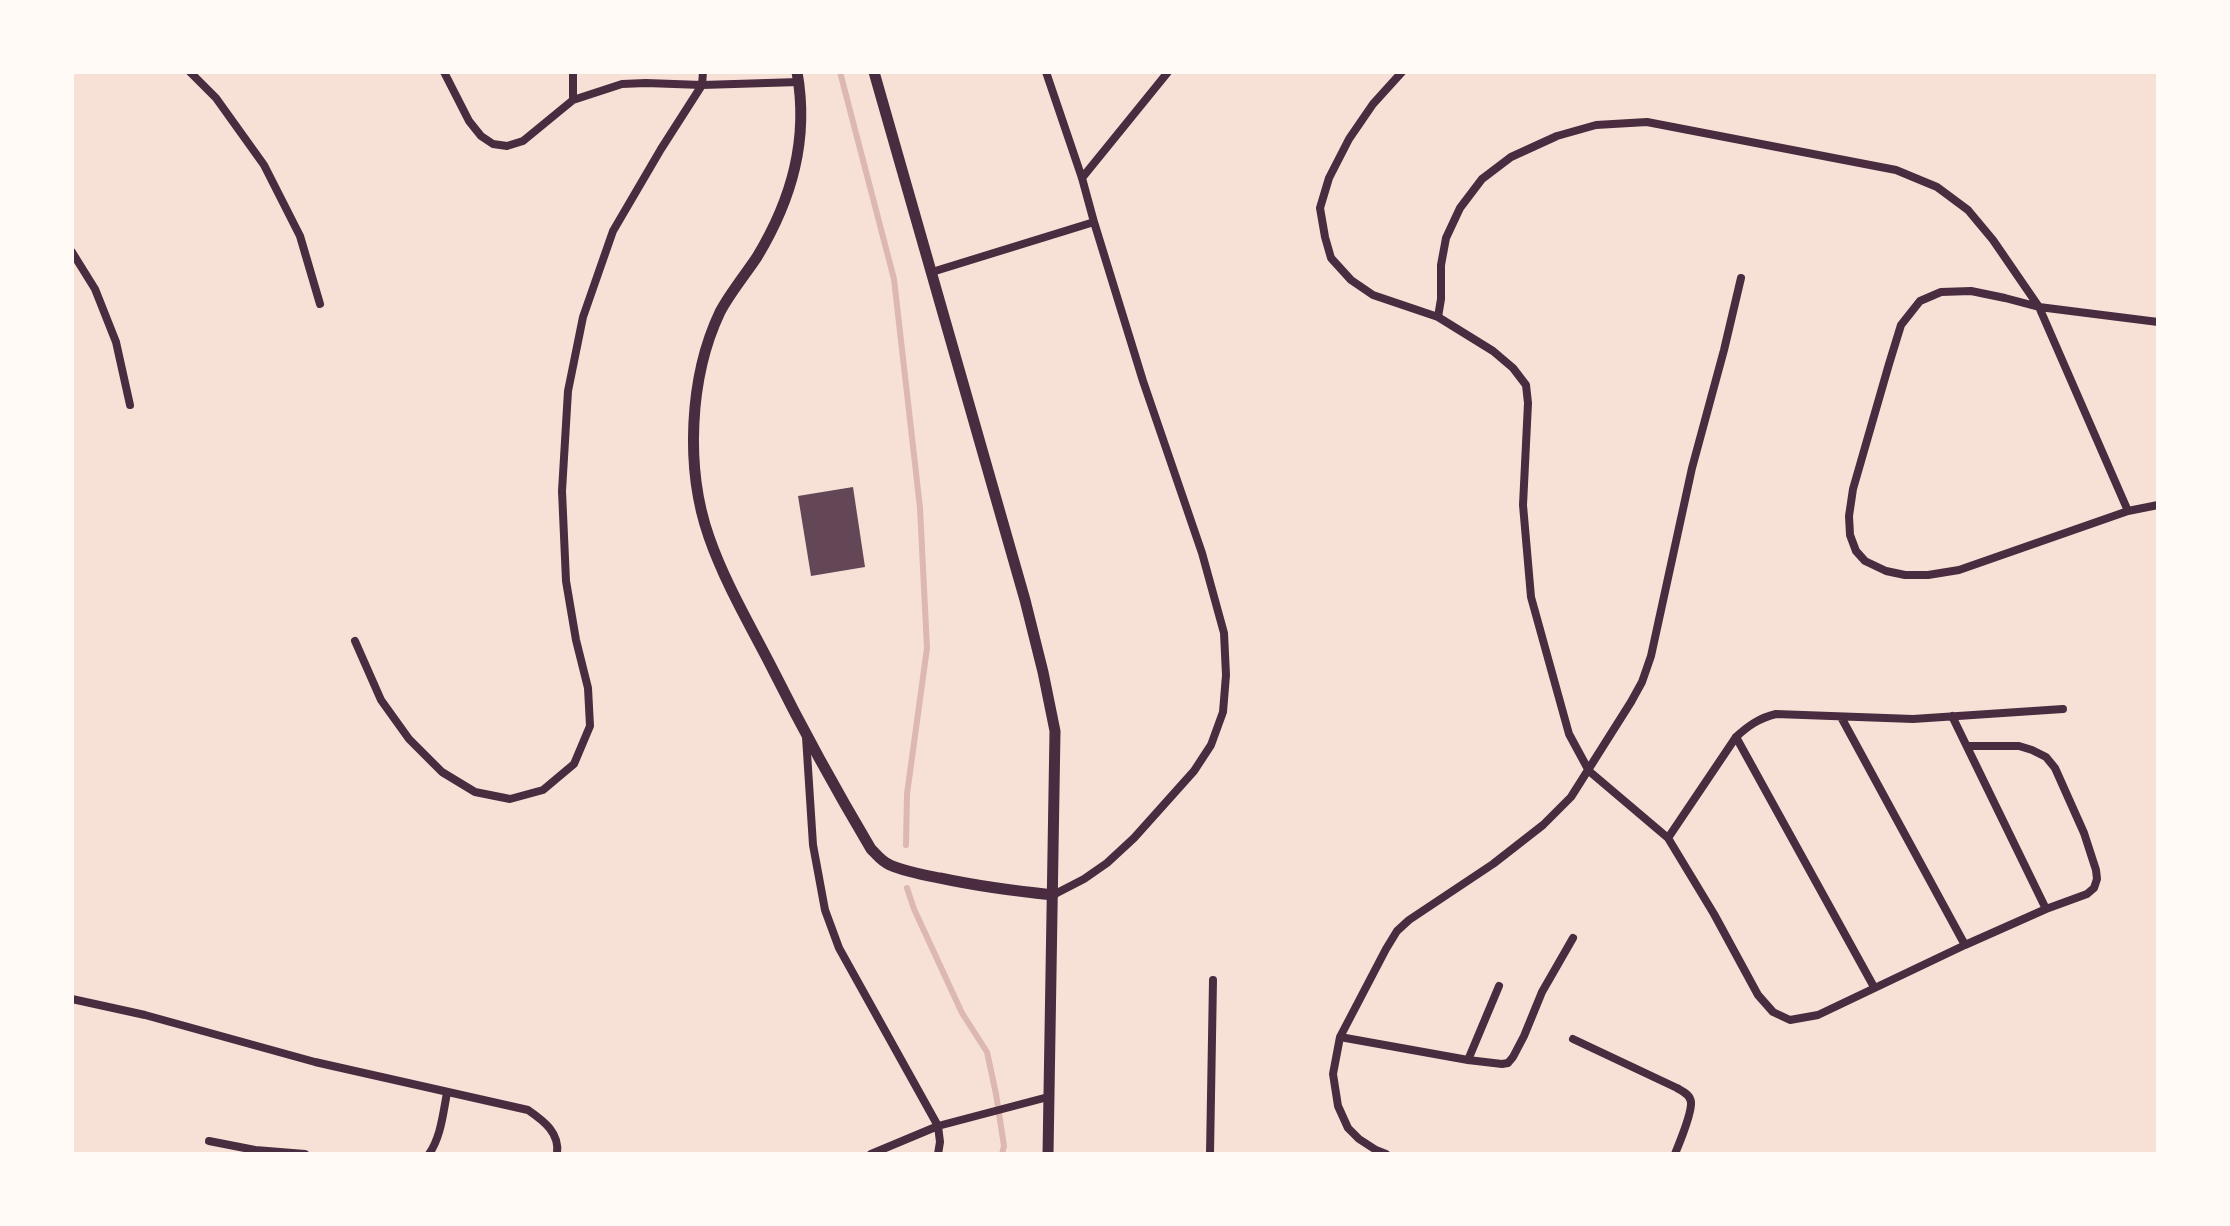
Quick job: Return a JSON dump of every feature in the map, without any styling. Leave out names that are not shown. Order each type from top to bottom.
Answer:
[{"type":"street","points":[[190,72],[216,98],[264,165],[300,236],[320,304]]},
{"type":"street","points":[[573,72],[573,100]]},
{"type":"street","points":[[355,641],[381,700],[409,739],[442,772],[475,792],[510,799],[543,790],[574,764],[590,726],[588,688],[566,581],[562,491],[568,391],[583,317],[613,231],[702,85],[703,72]]},
{"type":"street","points":[[874,72],[1025,600],[1055,731],[1048,1154]]},
{"type":"street","points":[[446,73],[469,121],[481,136],[493,144],[507,146],[523,141],[573,100],[622,84],[702,85],[798,77],[802,133],[793,181],[758,255],[722,309],[711,333],[697,389],[694,444],[697,484],[708,534],[723,572],[806,736],[871,849],[880,859],[915,873],[952,881],[1053,895],[1107,863],[1134,838],[1194,771],[1211,745],[1223,712],[1226,675],[1224,633],[1202,553],[1143,381],[1082,178],[1046,72]]},
{"type":"street","points":[[1082,178],[1168,72]]},
{"type":"street","points":[[1402,72],[1373,104],[1349,139],[1329,178],[1320,208],[1331,258],[1351,280],[1373,295],[1438,317],[1493,351],[1513,368],[1526,385],[1528,403],[1523,505],[1531,597],[1569,734],[1589,771],[1668,838],[1758,995],[1773,1012],[1790,1020],[1818,1015],[1965,945],[2087,894],[2094,888],[2097,879],[2084,833],[2055,768],[2046,757],[2019,746],[1967,746]]},
{"type":"street","points":[[1438,317],[1446,238],[1460,208],[1482,179],[1511,157],[1557,136],[1596,125],[1647,122],[1896,170],[1937,187],[1968,210],[1993,240],[2039,307],[2128,511]]},
{"type":"street","points":[[932,272],[1094,222]]},
{"type":"street","points":[[72,252],[95,289],[116,342],[130,405]]},
{"type":"street","points":[[1386,1154],[1359,1139],[1348,1128],[1338,1106],[1333,1074],[1340,1037],[1397,931],[1543,825],[1571,797],[1637,692],[1651,656],[1692,468],[1741,278]]},
{"type":"street","points":[[2158,322],[2039,307],[1971,291],[1941,292],[1920,301],[1901,325],[1853,489],[1850,535],[1856,551],[1865,561],[1886,571],[1928,575],[1959,570],[2128,511],[2158,505]]},
{"type":"street","points":[[1668,838],[1736,737],[1757,721],[1776,714],[1913,719],[2063,709]]},
{"type":"street","points":[[1952,716],[2046,909]]},
{"type":"street","points":[[1841,717],[1965,945]]},
{"type":"street","points":[[806,736],[813,845],[825,910],[839,948],[938,1126],[938,1154]]},
{"type":"street","points":[[1736,737],[1874,987]]},
{"type":"street","points":[[1340,1037],[1468,1060],[1508,1063],[1542,992],[1573,938]]},
{"type":"street","points":[[1210,1154],[1213,980]]},
{"type":"street","points":[[1468,1060],[1499,986]]},
{"type":"street","points":[[72,999],[145,1015],[315,1062],[528,1110],[543,1120],[553,1132],[557,1154]]},
{"type":"street","points":[[1573,1039],[1689,1096],[1688,1115],[1675,1154]]},
{"type":"street","points":[[429,1154],[440,1128],[447,1093]]},
{"type":"street","points":[[871,1154],[938,1126],[1048,1097]]},
{"type":"street","points":[[209,1141],[255,1150],[305,1154]]},
{"type":"building","points":[[853,487],[865,567],[811,576],[798,496]]},
{"type":"waterway","points":[[840,72],[894,279],[920,508],[927,648],[907,794],[906,845]]},
{"type":"waterway","points":[[907,888],[962,1013],[987,1052],[1004,1146],[1002,1154]]}]
